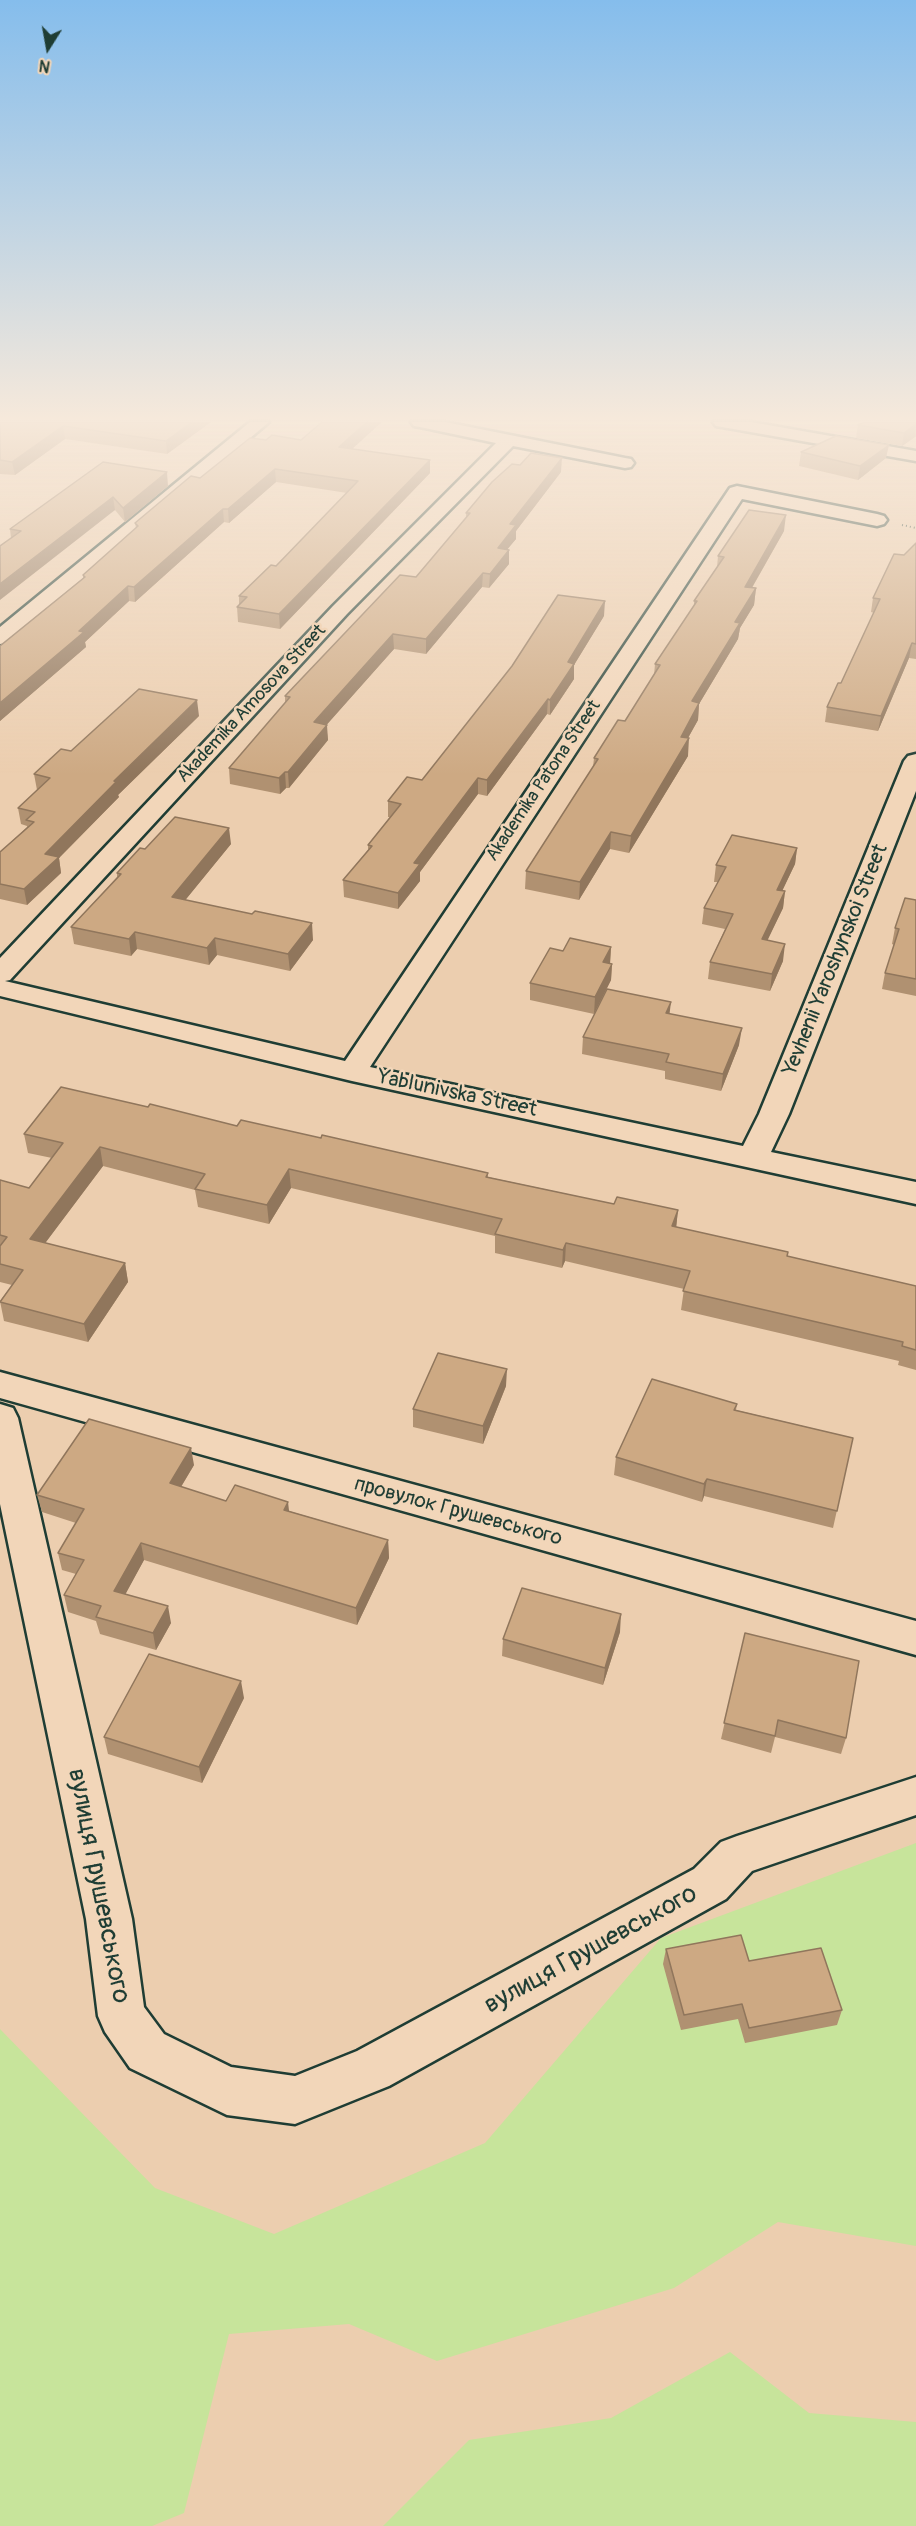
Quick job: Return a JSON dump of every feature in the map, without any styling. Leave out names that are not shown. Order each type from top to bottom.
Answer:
[{"type":"street","points":[[0,638],[118,540]]},
{"type":"street","name":"Akademika Amosova Street","points":[[0,974],[340,610],[410,540]]},
{"type":"street","name":"Akademika Patona Street","points":[[352,1072],[705,540]]},
{"type":"street","name":"Yevhenii Yaroshynskoi Street","points":[[753,1157],[774,1114],[916,761]]},
{"type":"street","name":"Yablunivska Street","points":[[0,988],[352,1072],[916,1193]]},
{"type":"street","name":"провулок Грушевського","points":[[0,1385],[916,1638]]},
{"type":"street","name":"вулиця Грушевського","points":[[0,1418],[109,1919],[122,2016],[147,2051],[227,2091],[295,2100],[372,2069],[710,1884],[737,1856],[916,1796]]},
{"type":"green space","points":[[916,1843],[916,2246],[778,2222],[674,2288],[437,2361],[349,2324],[229,2334],[184,2513],[152,2526],[0,2526],[0,2029],[155,2188],[274,2234],[485,2143],[661,1938]]},
{"type":"green space","points":[[730,2352],[809,2413],[916,2422],[916,2526],[383,2526],[469,2440],[611,2418]]},
{"type":"building","points":[[9,540],[57,540],[0,584],[0,546]]},
{"type":"building","points":[[122,540],[188,540],[134,587],[128,586],[79,631],[84,632],[0,703],[0,646],[85,577],[83,575]]},
{"type":"building","points":[[301,540],[352,540],[279,614],[237,607],[247,597],[239,596],[271,565],[276,566]]},
{"type":"building","points":[[447,540],[504,540],[498,548],[509,550],[490,574],[483,573],[426,639],[393,634],[314,722],[327,725],[288,772],[279,778],[229,768],[290,697],[285,696],[400,575],[416,577]]},
{"type":"building","points":[[729,540],[772,540],[745,587],[756,588],[735,622],[740,623],[692,701],[699,703],[681,737],[689,738],[631,836],[611,832],[580,882],[526,871],[598,759],[594,758],[618,720],[625,721],[660,665],[655,664],[724,557],[718,556]]},
{"type":"building","points":[[916,543],[916,644],[912,643],[881,716],[827,707],[838,683],[841,683],[880,599],[873,598],[894,554],[904,555]]},
{"type":"building","points":[[558,595],[605,601],[568,662],[574,664],[550,700],[548,699],[487,780],[478,778],[414,863],[420,864],[398,893],[343,880],[372,846],[368,845],[401,804],[388,801],[407,777],[422,780],[512,666]]},
{"type":"building","points":[[139,689],[197,700],[114,781],[116,782],[45,854],[59,857],[24,889],[0,884],[0,852],[34,822],[26,820],[35,812],[18,808],[50,778],[34,774],[61,749],[71,751]]},
{"type":"building","points":[[175,817],[229,828],[172,897],[252,914],[255,911],[312,923],[288,954],[215,938],[207,948],[135,932],[129,939],[71,927],[121,874],[117,873],[140,848],[145,849]]},
{"type":"building","points":[[732,835],[797,848],[777,890],[785,891],[762,939],[785,944],[772,974],[710,962],[733,914],[704,908],[726,867],[716,865]]},
{"type":"building","points":[[905,898],[916,900],[916,979],[885,973],[899,929],[895,928]]},
{"type":"building","points":[[570,938],[611,947],[603,962],[612,964],[595,997],[530,983],[550,948],[563,951]]},
{"type":"building","points":[[607,989],[671,1002],[666,1013],[742,1028],[723,1074],[666,1062],[669,1054],[583,1037]]},
{"type":"building","points":[[61,1087],[148,1107],[150,1104],[237,1126],[241,1120],[321,1138],[322,1135],[488,1173],[486,1177],[614,1204],[617,1197],[678,1210],[672,1226],[788,1252],[787,1256],[916,1286],[916,1350],[902,1346],[903,1342],[683,1291],[690,1271],[566,1243],[563,1250],[495,1234],[502,1219],[289,1169],[267,1205],[195,1189],[205,1174],[100,1147],[30,1239],[125,1263],[84,1324],[0,1302],[23,1270],[0,1264],[0,1246],[7,1237],[0,1235],[0,1180],[29,1188],[63,1143],[24,1134]]},
{"type":"building","points":[[438,1353],[507,1369],[483,1426],[413,1409]]},
{"type":"building","points":[[652,1379],[737,1404],[734,1410],[853,1438],[837,1511],[707,1479],[704,1484],[616,1457]]},
{"type":"building","points":[[89,1419],[191,1448],[170,1483],[226,1501],[235,1485],[288,1502],[284,1510],[388,1540],[356,1608],[141,1543],[114,1591],[168,1606],[153,1633],[96,1617],[101,1606],[64,1595],[84,1560],[58,1553],[84,1509],[37,1495]]},
{"type":"building","points":[[522,1588],[621,1614],[605,1668],[503,1639]]},
{"type":"building","points":[[745,1633],[859,1661],[846,1738],[778,1720],[775,1736],[724,1723]]},
{"type":"building","points":[[149,1654],[241,1681],[199,1767],[104,1737]]},
{"type":"building","points":[[741,1935],[749,1961],[821,1948],[842,2010],[749,2028],[742,2004],[684,2015],[666,1949]]}]
